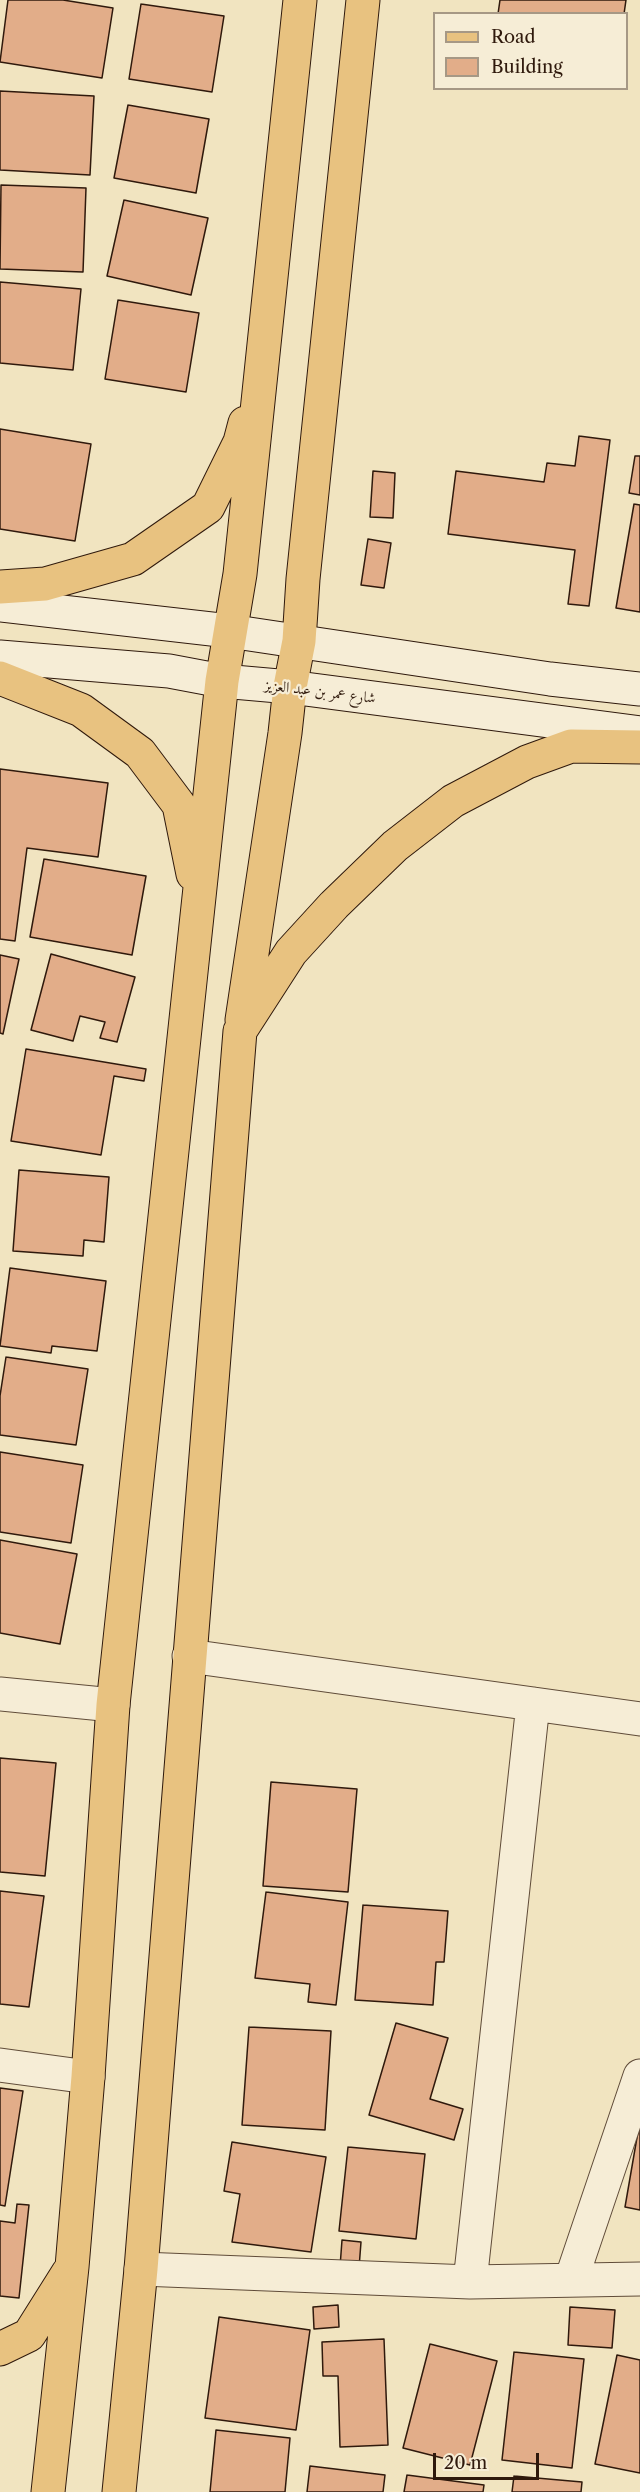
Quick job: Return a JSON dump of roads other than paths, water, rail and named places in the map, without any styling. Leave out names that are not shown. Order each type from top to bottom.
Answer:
[{"type":"main road","points":[[48,2492],[72,2267],[88,2077],[113,1705],[222,681],[240,574],[300,0]]},
{"type":"main road","points":[[118,2492],[141,2269],[240,1031],[290,687],[299,641],[303,579],[363,0]]},
{"type":"main road","points":[[0,587],[45,584],[133,559],[208,507],[240,441],[263,352]]},
{"type":"main road","points":[[0,678],[81,710],[140,753],[178,805],[199,906]]},
{"type":"main road","points":[[240,1031],[291,952],[334,904],[395,846],[453,801],[527,762],[572,746],[640,747]]},
{"type":"main road","points":[[0,2349],[29,2335],[72,2267]]},
{"type":"street","points":[[0,605],[229,631],[425,661],[640,689]]},
{"type":"street","name":"شارع عمر بن عبد العزيز","points":[[0,657],[169,671],[222,681],[290,687],[640,733]]},
{"type":"street","points":[[189,1656],[640,1719]]},
{"type":"street","points":[[0,1694],[113,1705]]},
{"type":"street","points":[[470,2282],[533,1704]]},
{"type":"street","points":[[0,2065],[88,2077]]},
{"type":"street","points":[[571,2280],[640,2076]]},
{"type":"street","points":[[141,2269],[470,2282],[640,2279]]}]
